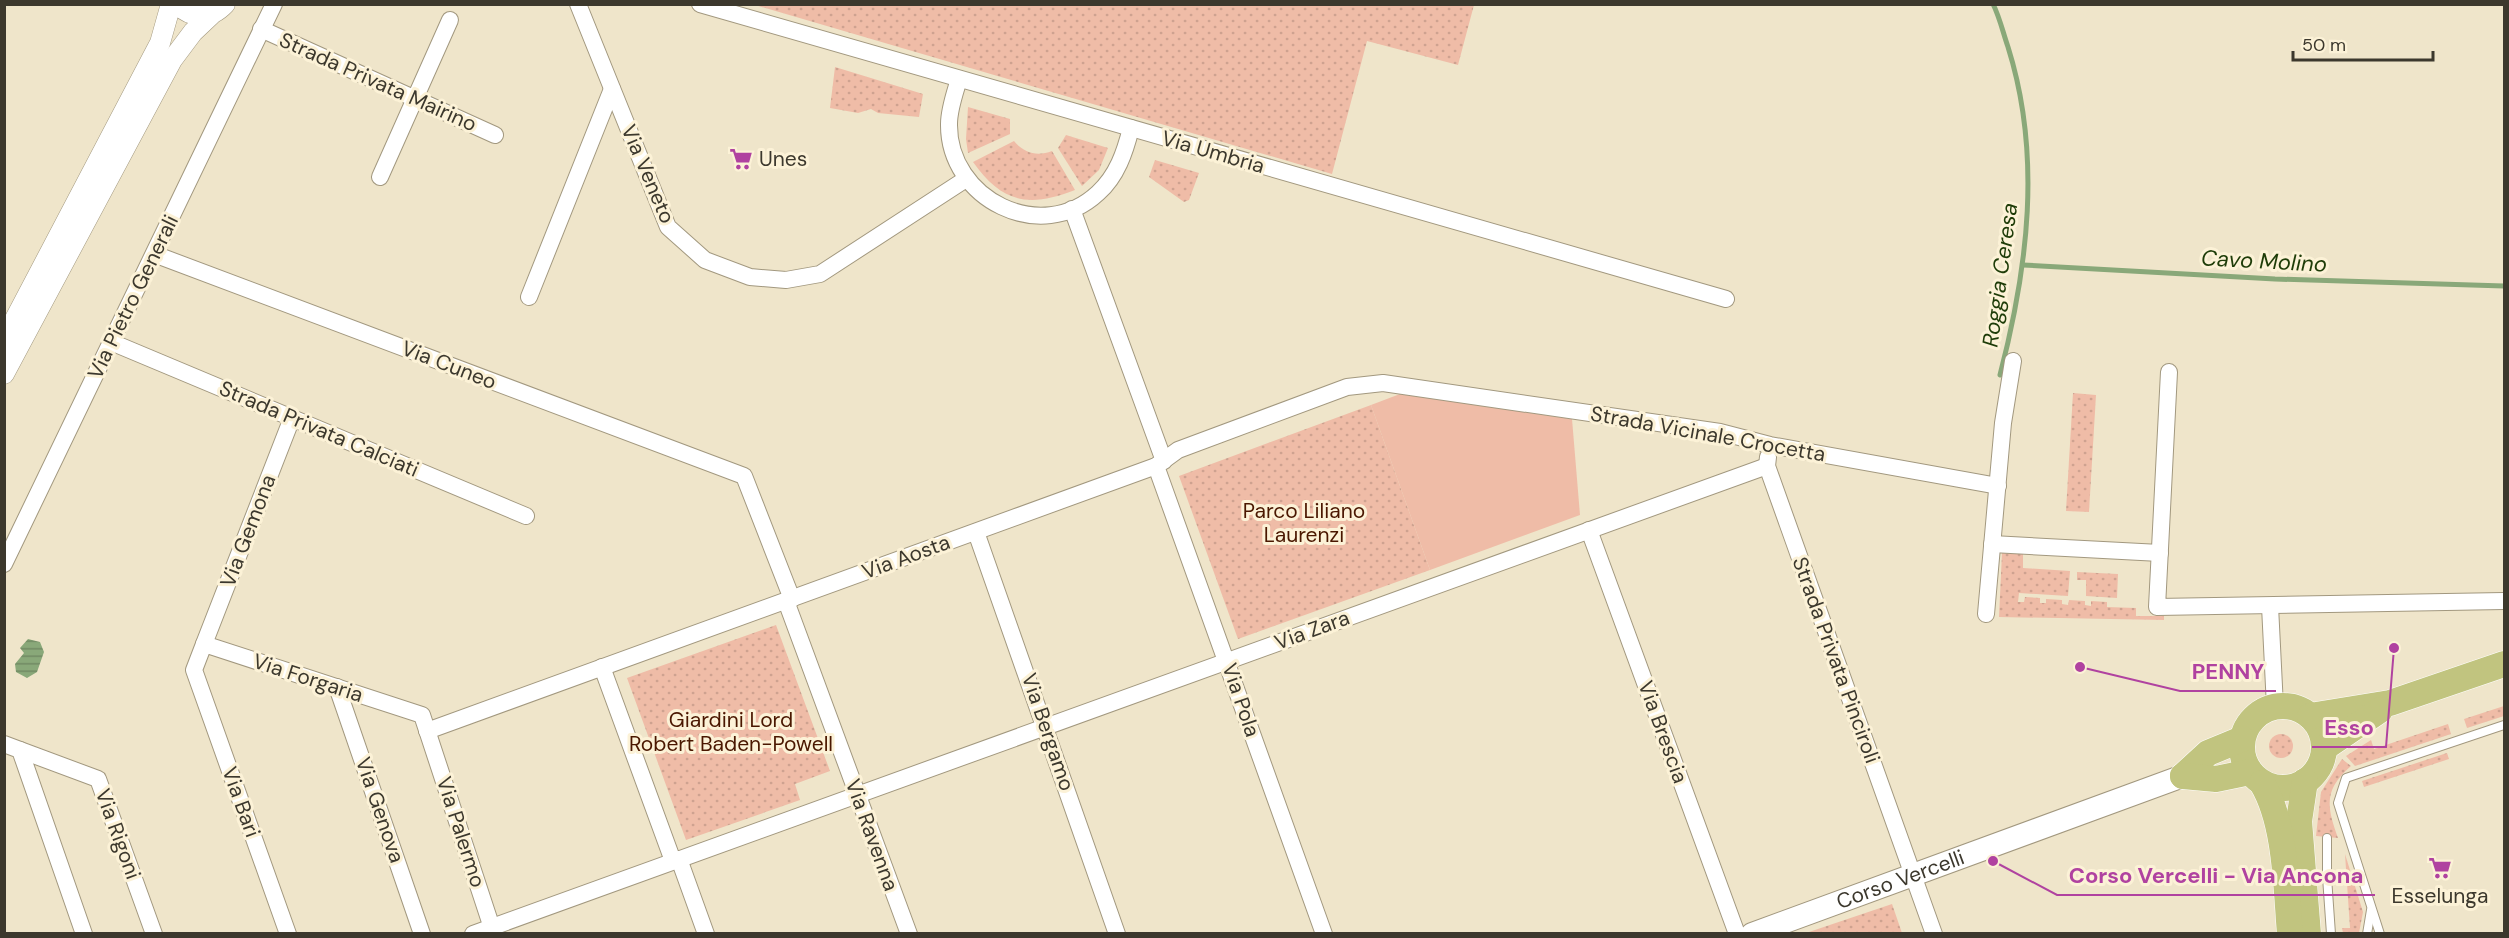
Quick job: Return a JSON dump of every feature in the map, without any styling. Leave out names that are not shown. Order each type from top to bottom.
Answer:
[{"type":"main road","points":[[2290,933],[2278,823],[2270,795],[2256,777],[2242,751],[2242,739],[2254,718],[2275,707],[2288,706],[2310,716],[2390,703],[2505,664]]},
{"type":"main road","points":[[2324,748],[2390,703]]},
{"type":"main road","points":[[2183,776],[2216,779],[2256,777],[2281,788],[2305,782],[2319,767],[2324,748],[2322,736],[2310,716]]},
{"type":"main road","points":[[2183,776],[2208,753],[2242,739]]},
{"type":"main road","name":"Corso Vercelli","points":[[1752,933],[2183,776]]},
{"type":"main road","points":[[2305,782],[2299,821],[2326,932]]},
{"type":"street","points":[[4,340],[160,43],[171,4]]},
{"type":"street","points":[[176,4],[184,12],[198,17],[218,10]]},
{"type":"street","name":"Via Pietro Generali","points":[[4,564],[274,4]]},
{"type":"street","name":"Via Veneto","points":[[578,4],[668,227],[705,260],[750,277],[786,280],[820,274],[966,179]]},
{"type":"street","name":"Via Umbria","points":[[700,4],[1726,299]]},
{"type":"street","points":[[5,370],[172,60],[193,32],[218,10]]},
{"type":"street","points":[[380,177],[450,20]]},
{"type":"street","name":"Strada Privata Mairino","points":[[261,29],[495,135]]},
{"type":"street","points":[[958,79],[949,123],[953,153],[966,179],[987,200],[1014,212],[1044,215],[1072,209],[1098,194],[1116,171],[1131,128]]},
{"type":"street","points":[[529,297],[612,89]]},
{"type":"street","name":"Via Pola","points":[[1072,209],[1324,933]]},
{"type":"street","name":"Via Cuneo","points":[[154,254],[744,476]]},
{"type":"street","name":"Strada Privata Calciati","points":[[111,342],[526,516]]},
{"type":"street","points":[[1986,614],[2003,423],[2013,362]]},
{"type":"street","points":[[2169,372],[2157,607],[2505,601]]},
{"type":"street","name":"Via Aosta","points":[[427,731],[1160,464],[1178,450],[1347,387],[1383,383]]},
{"type":"street","name":"Strada Vicinale Crocetta","points":[[1383,383],[1720,432],[1770,445],[1998,486]]},
{"type":"street","name":"Via Gemona","points":[[204,644],[292,418]]},
{"type":"street","name":"Strada Privata Pinciroli","points":[[1770,445],[1767,466],[1934,933]]},
{"type":"street","name":"Via Zara","points":[[473,933],[493,930],[676,860],[1767,466]]},
{"type":"street","name":"Via Ravenna","points":[[744,476],[909,933]]},
{"type":"street","name":"Via Brescia","points":[[1588,530],[1737,933]]},
{"type":"street","name":"Via Bergamo","points":[[976,532],[1118,933]]},
{"type":"street","points":[[1992,544],[2160,553]]},
{"type":"street","points":[[2270,606],[2275,707]]},
{"type":"street","name":"Via Bari","points":[[204,644],[194,669],[288,933]]},
{"type":"street","name":"Via Forgaria","points":[[204,644],[422,715],[427,731]]},
{"type":"street","points":[[602,667],[706,933]]},
{"type":"street","name":"Via Genova","points":[[337,687],[422,933]]},
{"type":"street","name":"Via Palermo","points":[[427,731],[493,930]]},
{"type":"street","points":[[12,747],[84,933]]},
{"type":"street","name":"Via Rigoni","points":[[12,747],[98,779],[154,933]]},
{"type":"lane","points":[[2380,933],[2338,802],[2346,778],[2505,725]]},
{"type":"lane","points":[[2326,932],[2327,838]]},
{"type":"lane","points":[[2367,932],[2371,910]]},
{"type":"green space","points":[[755,5],[1474,5],[1458,65],[1367,41],[1332,174]]},
{"type":"green space","points":[[835,67],[923,94],[919,117],[878,113],[871,109],[858,113],[830,108]]},
{"type":"green space","points":[[968,107],[1010,119],[1010,134],[968,153],[966,139]]},
{"type":"green space","points":[[1066,135],[1108,148],[1099,170],[1082,186],[1058,148]]},
{"type":"green space","points":[[1014,141],[1031,153],[1041,154],[1052,151],[1075,190],[1059,196],[1030,200],[1006,194],[995,186],[973,162]]},
{"type":"green space","points":[[1155,160],[1199,173],[1189,200],[1184,202],[1149,177]]},
{"type":"green space","points":[[2073,393],[2096,395],[2089,512],[2066,511]]},
{"type":"green space","points":[[1400,394],[1572,419],[1580,515],[1430,570],[1371,405]]},
{"type":"green space","name":"Parco Liliano Laurenzi","points":[[1371,405],[1430,570],[1238,639],[1179,476]]},
{"type":"green space","points":[[2002,553],[2023,554],[2023,568],[2070,571],[2068,596],[2019,593],[2018,602],[2024,602],[2025,597],[2040,598],[2040,603],[2046,603],[2046,599],[2062,600],[2062,604],[2068,605],[2069,600],[2085,601],[2085,605],[2091,606],[2091,601],[2107,602],[2107,607],[2136,608],[2136,616],[2164,616],[2164,620],[1999,617]]},
{"type":"green space","points":[[2077,572],[2118,574],[2117,598],[2086,596],[2086,580],[2077,580]]},
{"type":"green space","name":"Giardini Lord Robert Baden-Powell","points":[[776,625],[830,771],[795,784],[800,800],[686,840],[627,678]]},
{"type":"green space","points":[[2504,706],[2504,716],[2467,728],[2464,719]]},
{"type":"green space","points":[[2448,724],[2451,734],[2355,766],[2346,756],[2371,740],[2374,749]]},
{"type":"green space","points":[[2281,734],[2289,738],[2293,746],[2289,754],[2281,758],[2273,754],[2269,746],[2273,738]]},
{"type":"green space","points":[[2447,753],[2449,759],[2364,787],[2362,781]]},
{"type":"green space","points":[[2342,759],[2351,766],[2336,783],[2330,799],[2331,817],[2338,838],[2316,836],[2321,792]]},
{"type":"green space","points":[[2345,854],[2363,912],[2359,933],[2343,933],[2342,928],[2350,928]]},
{"type":"green space","points":[[1892,904],[1902,933],[1806,933]]},
{"type":"shaded area","points":[[28,639],[40,642],[44,652],[37,672],[27,678],[16,672],[15,664],[24,653],[20,648]]},
{"type":"waterway","name":"Roggia Ceresa","points":[[1993,4],[2000,20],[2019,88],[2028,170],[2024,252],[2018,293],[2000,375]]},
{"type":"waterway","name":"Cavo Molino","points":[[2023,265],[2275,279],[2504,286]]},
{"type":"place","name":"Unes","points":[[741,159]]},
{"type":"place","name":"Esso","points":[[2394,648]]},
{"type":"place","name":"PENNY","points":[[2080,667]]},
{"type":"place","name":"Corso Vercelli - Via Ancona","points":[[1993,861]]},
{"type":"place","name":"Esselunga","points":[[2440,868]]}]
